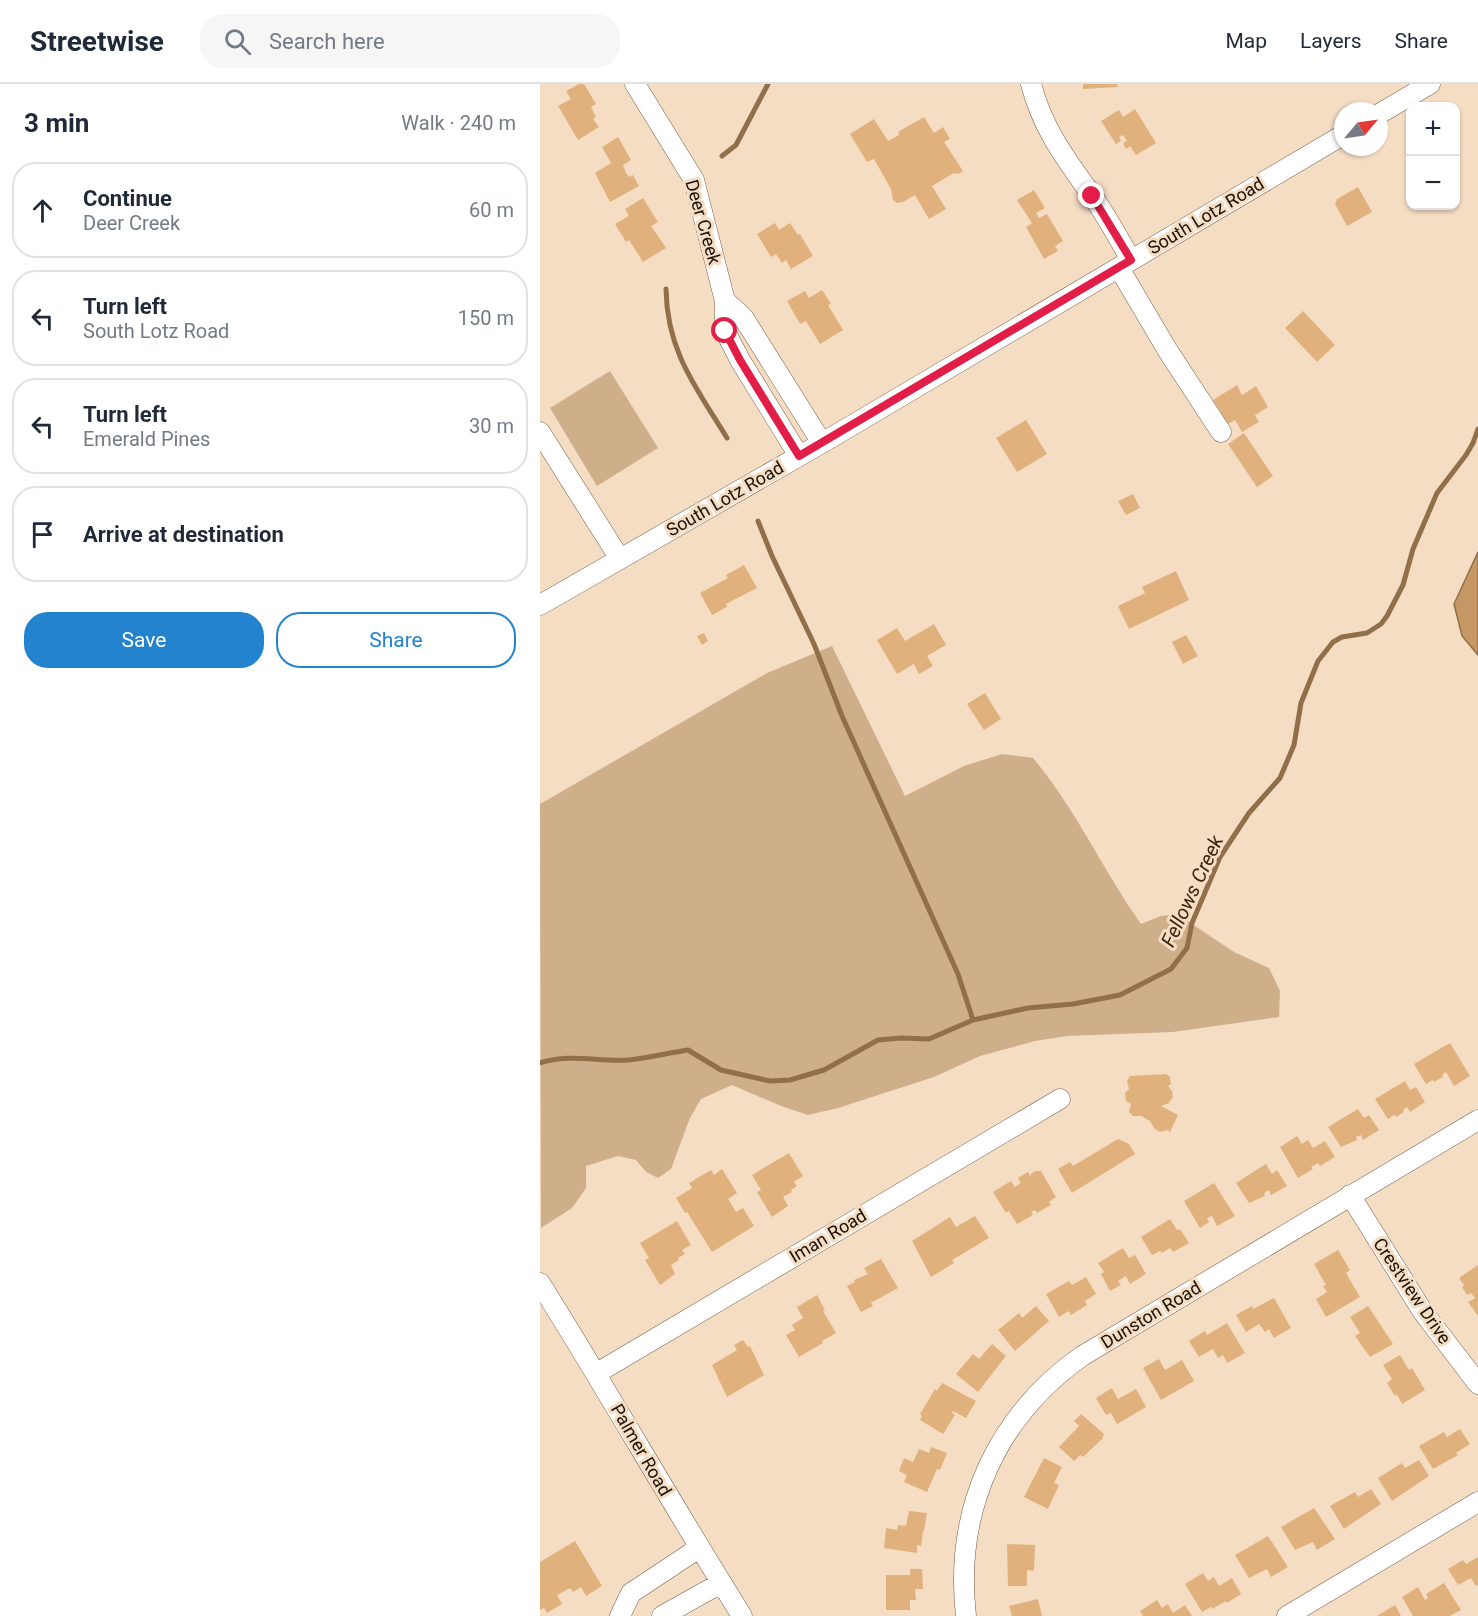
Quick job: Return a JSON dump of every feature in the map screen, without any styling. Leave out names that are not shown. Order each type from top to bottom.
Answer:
[{"type":"street","name":"Deer Creek","points":[[635,84],[694,180],[725,301],[725,331],[740,360],[799,456]]},
{"type":"street","points":[[1031,84],[1052,139],[1110,223],[1125,264],[1168,351],[1221,432]]},
{"type":"street","points":[[1388,108],[1422,86]]},
{"type":"street","name":"South Lotz Road","points":[[540,605],[822,443],[1334,140]]},
{"type":"street","name":"Deer Creek","points":[[725,301],[743,318],[822,443]]},
{"type":"street","points":[[540,432],[620,559]]},
{"type":"street","name":"Iman Road","points":[[597,1373],[1060,1099]]},
{"type":"street","name":"Dunston Road","points":[[966,1616],[963,1594],[964,1564],[971,1513],[994,1455],[1010,1427],[1028,1403],[1056,1376],[1082,1356],[1478,1120]]},
{"type":"street","name":"Crestview Drive","points":[[1350,1195],[1423,1312],[1478,1384]]},
{"type":"street","name":"Palmer Road","points":[[540,1283],[597,1373],[699,1548],[742,1616]]},
{"type":"street","points":[[1287,1616],[1478,1502]]},
{"type":"street","points":[[620,1616],[631,1593],[699,1548]]},
{"type":"street","points":[[662,1616],[721,1582]]},
{"type":"shaded area","points":[[610,371],[658,448],[597,486],[550,408]]},
{"type":"shaded area","points":[[1478,552],[1478,655],[1462,636],[1454,604]]},
{"type":"shaded area","points":[[832,646],[905,796],[964,766],[1002,754],[1033,758],[1076,818],[1141,924],[1161,916],[1177,914],[1234,952],[1269,968],[1280,991],[1279,1017],[1173,1032],[1067,1036],[1035,1041],[980,1056],[934,1077],[838,1108],[808,1115],[732,1085],[701,1099],[690,1118],[671,1169],[658,1178],[646,1172],[636,1160],[618,1156],[586,1166],[586,1188],[572,1208],[541,1228],[540,804],[767,673]]},
{"type":"building","points":[[579,84],[584,84],[596,104],[591,107],[596,117],[593,119],[599,127],[578,140],[558,106],[571,99],[566,91]]},
{"type":"building","points":[[1083,84],[1117,84],[1118,87],[1083,89]]},
{"type":"building","points":[[1135,109],[1156,143],[1136,155],[1130,146],[1126,149],[1123,143],[1127,141],[1123,135],[1119,137],[1121,141],[1116,144],[1101,121],[1119,110],[1123,117]]},
{"type":"building","points":[[924,117],[934,133],[943,127],[950,139],[944,142],[963,171],[959,174],[954,173],[932,186],[946,209],[929,219],[915,195],[903,202],[897,203],[893,200],[891,189],[874,159],[867,162],[850,134],[874,119],[888,141],[899,135],[898,132]]},
{"type":"building","points":[[618,137],[631,160],[623,165],[626,173],[629,177],[633,175],[639,186],[610,202],[595,173],[611,163],[602,147]]},
{"type":"building","points":[[1358,187],[1372,212],[1347,226],[1335,204],[1337,199]]},
{"type":"building","points":[[1034,190],[1045,208],[1036,213],[1039,218],[1047,214],[1063,241],[1055,246],[1058,251],[1044,259],[1026,227],[1032,223],[1017,200]]},
{"type":"building","points":[[643,198],[658,222],[651,226],[666,248],[643,262],[629,240],[626,242],[615,224],[629,216],[625,209]]},
{"type":"building","points":[[775,223],[779,230],[790,223],[798,235],[800,234],[813,256],[791,269],[786,260],[782,263],[776,254],[771,257],[757,234]]},
{"type":"building","points":[[822,290],[843,330],[820,344],[806,321],[800,324],[787,301],[805,291],[809,298]]},
{"type":"building","points":[[1303,311],[1335,345],[1317,362],[1285,328]]},
{"type":"building","points":[[1237,385],[1242,395],[1256,386],[1268,407],[1255,415],[1259,422],[1242,432],[1235,420],[1228,424],[1213,400]]},
{"type":"building","points":[[1026,420],[1047,454],[1017,472],[996,438]]},
{"type":"building","points":[[1244,433],[1273,476],[1257,487],[1228,444]]},
{"type":"building","points":[[1133,494],[1140,508],[1126,515],[1118,501]]},
{"type":"building","points":[[744,565],[757,588],[726,604],[727,607],[712,615],[700,593],[728,578],[726,575]]},
{"type":"building","points":[[1176,571],[1189,600],[1129,629],[1118,606],[1145,593],[1142,587]]},
{"type":"building","points":[[934,624],[946,645],[927,656],[933,666],[919,674],[914,664],[897,674],[877,640],[897,628],[905,641]]},
{"type":"building","points":[[704,633],[708,641],[702,645],[697,636]]},
{"type":"building","points":[[1186,635],[1198,656],[1183,664],[1172,642]]},
{"type":"building","points":[[985,693],[1001,719],[984,730],[967,704]]},
{"type":"building","points":[[1450,1043],[1470,1076],[1454,1086],[1446,1072],[1442,1075],[1443,1077],[1426,1084],[1414,1064]]},
{"type":"building","points":[[1166,1074],[1170,1077],[1171,1084],[1168,1086],[1173,1097],[1169,1103],[1161,1106],[1178,1115],[1170,1132],[1167,1130],[1160,1132],[1150,1121],[1141,1116],[1133,1116],[1129,1112],[1131,1104],[1126,1101],[1125,1093],[1129,1089],[1127,1081],[1130,1076]]},
{"type":"building","points":[[1405,1081],[1410,1090],[1416,1087],[1425,1102],[1410,1112],[1407,1107],[1403,1110],[1404,1112],[1388,1119],[1375,1099]]},
{"type":"building","points":[[1358,1109],[1364,1118],[1369,1115],[1379,1130],[1363,1140],[1361,1135],[1356,1137],[1357,1140],[1341,1147],[1328,1127]]},
{"type":"building","points":[[1297,1136],[1302,1144],[1308,1140],[1313,1148],[1325,1141],[1335,1157],[1320,1166],[1318,1163],[1298,1178],[1280,1147]]},
{"type":"building","points":[[1118,1139],[1129,1144],[1135,1154],[1072,1193],[1058,1169],[1070,1162],[1073,1166]]},
{"type":"building","points":[[789,1153],[803,1176],[794,1182],[797,1186],[791,1190],[792,1192],[783,1197],[788,1206],[772,1217],[757,1192],[761,1190],[752,1175]]},
{"type":"building","points":[[1266,1164],[1272,1174],[1277,1170],[1287,1186],[1271,1195],[1269,1190],[1264,1193],[1265,1196],[1249,1203],[1236,1183]]},
{"type":"building","points":[[722,1169],[737,1193],[728,1199],[736,1212],[743,1208],[754,1226],[712,1252],[676,1198],[692,1188],[689,1183],[711,1170],[714,1175]]},
{"type":"building","points":[[1035,1171],[1041,1171],[1056,1197],[1049,1202],[1051,1205],[1037,1213],[1035,1210],[1031,1212],[1033,1215],[1017,1224],[1009,1211],[1006,1213],[993,1192],[1011,1181],[1015,1187],[1021,1183],[1018,1178],[1028,1172],[1031,1177]]},
{"type":"building","points":[[1214,1183],[1235,1216],[1217,1226],[1212,1216],[1207,1218],[1209,1222],[1200,1228],[1184,1201]]},
{"type":"building","points":[[975,1216],[989,1238],[952,1260],[954,1263],[931,1277],[912,1241],[950,1217],[956,1227]]},
{"type":"building","points":[[1170,1219],[1189,1243],[1173,1252],[1170,1248],[1152,1255],[1141,1237]]},
{"type":"building","points":[[677,1221],[691,1245],[682,1250],[685,1254],[671,1265],[675,1274],[660,1285],[645,1260],[649,1258],[640,1243]]},
{"type":"building","points":[[1123,1248],[1129,1258],[1135,1255],[1146,1274],[1130,1284],[1126,1276],[1118,1281],[1121,1285],[1110,1291],[1101,1274],[1104,1272],[1098,1263]]},
{"type":"building","points":[[1338,1250],[1350,1270],[1346,1273],[1360,1297],[1326,1317],[1316,1299],[1327,1292],[1323,1286],[1326,1285],[1314,1264]]},
{"type":"building","points":[[881,1259],[898,1288],[871,1303],[873,1306],[861,1312],[847,1286],[868,1274],[864,1268]]},
{"type":"building","points":[[1478,1265],[1478,1316],[1468,1302],[1475,1298],[1471,1293],[1467,1295],[1459,1278]]},
{"type":"building","points":[[1086,1277],[1096,1294],[1085,1301],[1087,1305],[1071,1315],[1069,1311],[1059,1317],[1046,1294],[1069,1281],[1072,1285]]},
{"type":"building","points":[[817,1295],[836,1333],[799,1357],[786,1335],[795,1330],[792,1325],[803,1318],[797,1307]]},
{"type":"building","points":[[1274,1298],[1291,1328],[1274,1338],[1269,1329],[1265,1332],[1259,1324],[1246,1332],[1236,1315]]},
{"type":"building","points":[[1036,1306],[1049,1321],[1015,1351],[998,1330],[1019,1313],[1022,1318]]},
{"type":"building","points":[[1368,1306],[1393,1344],[1370,1357],[1355,1336],[1360,1333],[1350,1317]]},
{"type":"building","points":[[1227,1323],[1245,1353],[1227,1363],[1223,1355],[1218,1358],[1213,1349],[1199,1357],[1189,1341],[1205,1331],[1207,1335]]},
{"type":"building","points":[[743,1340],[748,1347],[750,1346],[764,1375],[727,1397],[712,1365],[737,1350],[734,1345]]},
{"type":"building","points":[[992,1344],[1006,1356],[978,1392],[956,1374],[973,1354],[979,1359]]},
{"type":"building","points":[[1400,1355],[1409,1370],[1412,1368],[1425,1390],[1402,1404],[1387,1383],[1392,1379],[1383,1365]]},
{"type":"building","points":[[1159,1359],[1165,1370],[1182,1360],[1194,1381],[1161,1400],[1143,1368]]},
{"type":"building","points":[[942,1383],[976,1401],[966,1418],[953,1411],[955,1415],[943,1434],[920,1420],[922,1416],[920,1414],[935,1389],[937,1391]]},
{"type":"building","points":[[1112,1388],[1118,1399],[1136,1389],[1146,1407],[1117,1424],[1111,1413],[1106,1415],[1096,1398]]},
{"type":"building","points":[[1081,1414],[1104,1434],[1102,1439],[1083,1457],[1080,1455],[1074,1461],[1059,1447],[1079,1426],[1074,1421]]},
{"type":"building","points":[[1460,1429],[1470,1444],[1456,1453],[1458,1455],[1433,1469],[1419,1446],[1444,1432],[1447,1437]]},
{"type":"building","points":[[931,1447],[947,1453],[927,1492],[904,1482],[907,1475],[899,1471],[904,1458],[913,1462],[919,1449],[929,1453]]},
{"type":"building","points":[[1044,1458],[1062,1467],[1054,1483],[1059,1485],[1048,1509],[1024,1497]]},
{"type":"building","points":[[1419,1460],[1429,1476],[1392,1501],[1378,1478],[1402,1463],[1405,1468]]},
{"type":"building","points":[[1371,1489],[1381,1504],[1344,1529],[1330,1506],[1355,1492],[1358,1497]]},
{"type":"building","points":[[1314,1508],[1335,1539],[1317,1550],[1313,1542],[1295,1550],[1281,1527]]},
{"type":"building","points":[[909,1511],[927,1513],[921,1546],[917,1545],[917,1553],[884,1548],[886,1528],[897,1530],[898,1525],[906,1526]]},
{"type":"building","points":[[1268,1536],[1288,1567],[1271,1577],[1267,1569],[1249,1578],[1235,1555]]},
{"type":"building","points":[[575,1541],[602,1586],[586,1596],[581,1587],[573,1592],[570,1588],[557,1595],[562,1604],[547,1613],[544,1608],[540,1610],[540,1562]]},
{"type":"building","points":[[1007,1544],[1035,1545],[1034,1571],[1027,1570],[1027,1586],[1008,1586]]},
{"type":"building","points":[[1478,1557],[1478,1585],[1476,1586],[1471,1578],[1458,1585],[1448,1569],[1463,1560],[1466,1564]]},
{"type":"building","points":[[910,1569],[922,1569],[923,1589],[915,1589],[916,1600],[910,1600],[910,1610],[886,1610],[886,1575],[910,1575]]},
{"type":"building","points":[[1203,1573],[1208,1581],[1214,1577],[1219,1586],[1232,1578],[1241,1594],[1227,1603],[1226,1601],[1202,1612],[1185,1584]]},
{"type":"building","points":[[1444,1583],[1461,1610],[1450,1616],[1413,1616],[1402,1597],[1418,1587],[1425,1600],[1428,1598],[1426,1594]]},
{"type":"building","points":[[1038,1599],[1042,1616],[1012,1616],[1009,1606]]},
{"type":"building","points":[[1157,1600],[1162,1608],[1168,1604],[1173,1613],[1185,1605],[1192,1616],[1143,1616],[1140,1611]]},
{"type":"building","points":[[1395,1605],[1401,1616],[1377,1616]]},
{"type":"waterway","points":[[722,156],[736,145],[768,84]]},
{"type":"waterway","points":[[666,289],[672,332],[685,368],[727,438]]},
{"type":"waterway","name":"Fellows Creek","points":[[540,1063],[573,1058],[628,1060],[688,1050],[721,1070],[770,1081],[790,1080],[824,1070],[878,1040],[929,1039],[973,1020],[1028,1008],[1073,1004],[1120,995],[1171,969],[1187,948],[1192,923],[1220,857],[1249,813],[1280,778],[1294,745],[1301,703],[1318,661],[1333,642],[1342,637],[1367,633],[1381,624],[1387,616],[1403,585],[1413,549],[1437,493],[1466,455],[1478,429]]},
{"type":"waterway","points":[[758,521],[814,644],[842,716],[958,974],[973,1020]]},
{"type":"route","points":[[725,331],[740,360],[799,456],[1131,260],[1092,196]]}]
